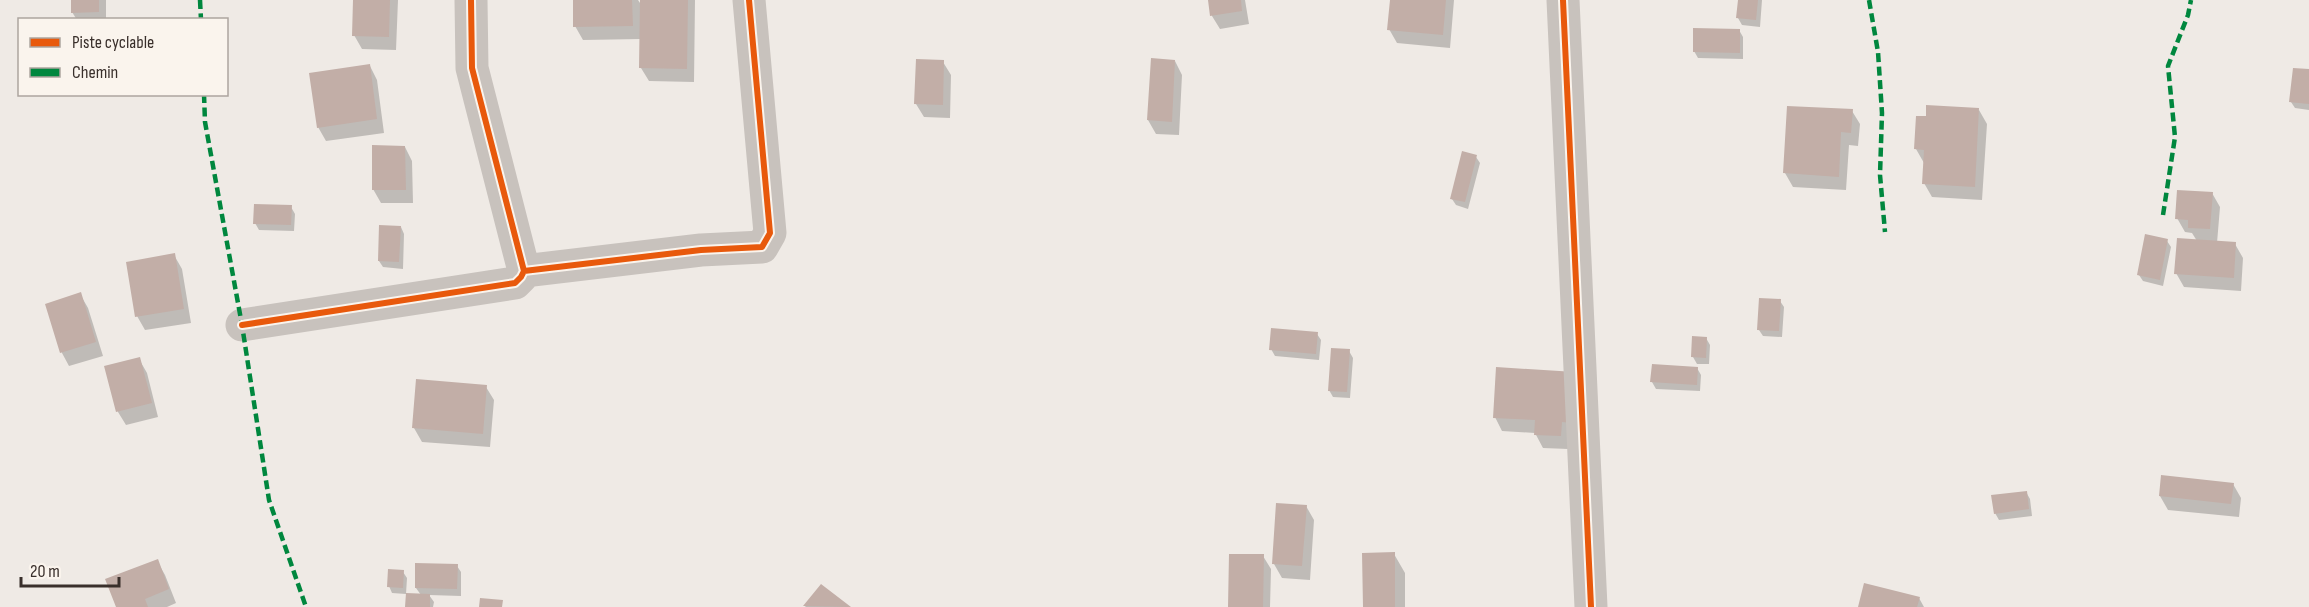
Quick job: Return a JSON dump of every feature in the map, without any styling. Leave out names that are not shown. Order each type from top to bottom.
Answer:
[{"type":"street","points":[[242,325],[515,283],[521,278],[524,271],[472,68],[471,0]]},
{"type":"street","points":[[524,271],[701,250],[762,247],[770,233],[749,0]]},
{"type":"street","points":[[1563,0],[1591,607]]},
{"type":"building","points":[[71,0],[99,0],[99,12],[71,13]]},
{"type":"building","points":[[353,0],[390,0],[389,37],[352,36]]},
{"type":"building","points":[[573,0],[632,0],[633,26],[573,27]]},
{"type":"building","points":[[640,0],[688,0],[687,69],[639,68]]},
{"type":"building","points":[[1208,0],[1241,0],[1242,11],[1210,16]]},
{"type":"building","points":[[1390,0],[1446,0],[1443,35],[1387,30]]},
{"type":"building","points":[[1738,0],[1758,0],[1756,20],[1736,18]]},
{"type":"building","points":[[1693,28],[1740,29],[1740,53],[1693,52]]},
{"type":"building","points":[[1151,58],[1175,60],[1172,122],[1147,120]]},
{"type":"building","points":[[916,59],[944,60],[943,105],[914,104]]},
{"type":"building","points":[[370,64],[377,119],[317,128],[309,73]]},
{"type":"building","points":[[2293,68],[2309,69],[2309,104],[2289,102]]},
{"type":"building","points":[[1926,105],[1979,108],[1975,187],[1922,184],[1924,150],[1914,149],[1916,116],[1926,116]]},
{"type":"building","points":[[1787,106],[1853,109],[1851,133],[1841,132],[1839,177],[1783,173]]},
{"type":"building","points":[[372,145],[405,146],[406,190],[372,190]]},
{"type":"building","points":[[1462,151],[1477,155],[1465,202],[1450,199]]},
{"type":"building","points":[[2177,190],[2213,192],[2210,229],[2188,228],[2188,220],[2175,219]]},
{"type":"building","points":[[254,204],[292,205],[291,225],[253,224]]},
{"type":"building","points":[[379,225],[401,226],[399,262],[378,261]]},
{"type":"building","points":[[2145,234],[2168,239],[2160,280],[2137,275]]},
{"type":"building","points":[[2177,238],[2236,242],[2234,278],[2174,274]]},
{"type":"building","points":[[175,253],[184,309],[135,317],[126,262]]},
{"type":"building","points":[[81,292],[96,342],[60,353],[45,304]]},
{"type":"building","points":[[1759,298],[1781,299],[1779,331],[1757,330]]},
{"type":"building","points":[[1271,328],[1318,332],[1316,354],[1269,350]]},
{"type":"building","points":[[1692,336],[1707,337],[1706,358],[1691,357]]},
{"type":"building","points":[[1331,348],[1350,349],[1347,392],[1328,391]]},
{"type":"building","points":[[140,357],[152,403],[116,412],[104,366]]},
{"type":"building","points":[[1652,364],[1698,367],[1697,385],[1650,382]]},
{"type":"building","points":[[1496,367],[1575,372],[1572,423],[1562,422],[1561,436],[1534,435],[1535,420],[1493,418]]},
{"type":"building","points":[[416,379],[487,385],[483,434],[412,428]]},
{"type":"building","points":[[2161,475],[2234,483],[2231,504],[2159,496]]},
{"type":"building","points":[[2027,491],[2029,509],[1994,514],[1991,495]]},
{"type":"building","points":[[1276,503],[1307,505],[1302,566],[1272,564]]},
{"type":"building","points":[[1395,552],[1395,607],[1363,607],[1362,553]]},
{"type":"building","points":[[1229,554],[1264,554],[1263,607],[1228,607]]},
{"type":"building","points":[[158,559],[169,589],[145,599],[148,607],[116,607],[105,579]]},
{"type":"building","points":[[415,563],[458,564],[457,589],[415,588]]},
{"type":"building","points":[[388,569],[404,570],[403,588],[387,587]]},
{"type":"building","points":[[1864,583],[1920,597],[1917,607],[1858,607]]},
{"type":"building","points":[[821,584],[851,607],[803,606]]},
{"type":"building","points":[[406,593],[430,594],[430,607],[405,607]]},
{"type":"building","points":[[480,598],[503,600],[502,607],[479,607]]},
{"type":"marked path","points":[[200,0],[201,18]]},
{"type":"marked path","points":[[1869,0],[1878,52],[1882,113],[1880,175],[1885,232]]},
{"type":"marked path","points":[[2163,215],[2175,137],[2168,66],[2188,15],[2191,0]]},
{"type":"marked path","points":[[204,96],[205,122],[242,325],[269,500],[306,607]]},
{"type":"cycle path","points":[[242,325],[515,283],[521,277],[524,271],[472,68],[471,0]]},
{"type":"cycle path","points":[[524,271],[701,250],[762,247],[770,233],[749,0]]},
{"type":"cycle path","points":[[1563,0],[1591,607]]}]
